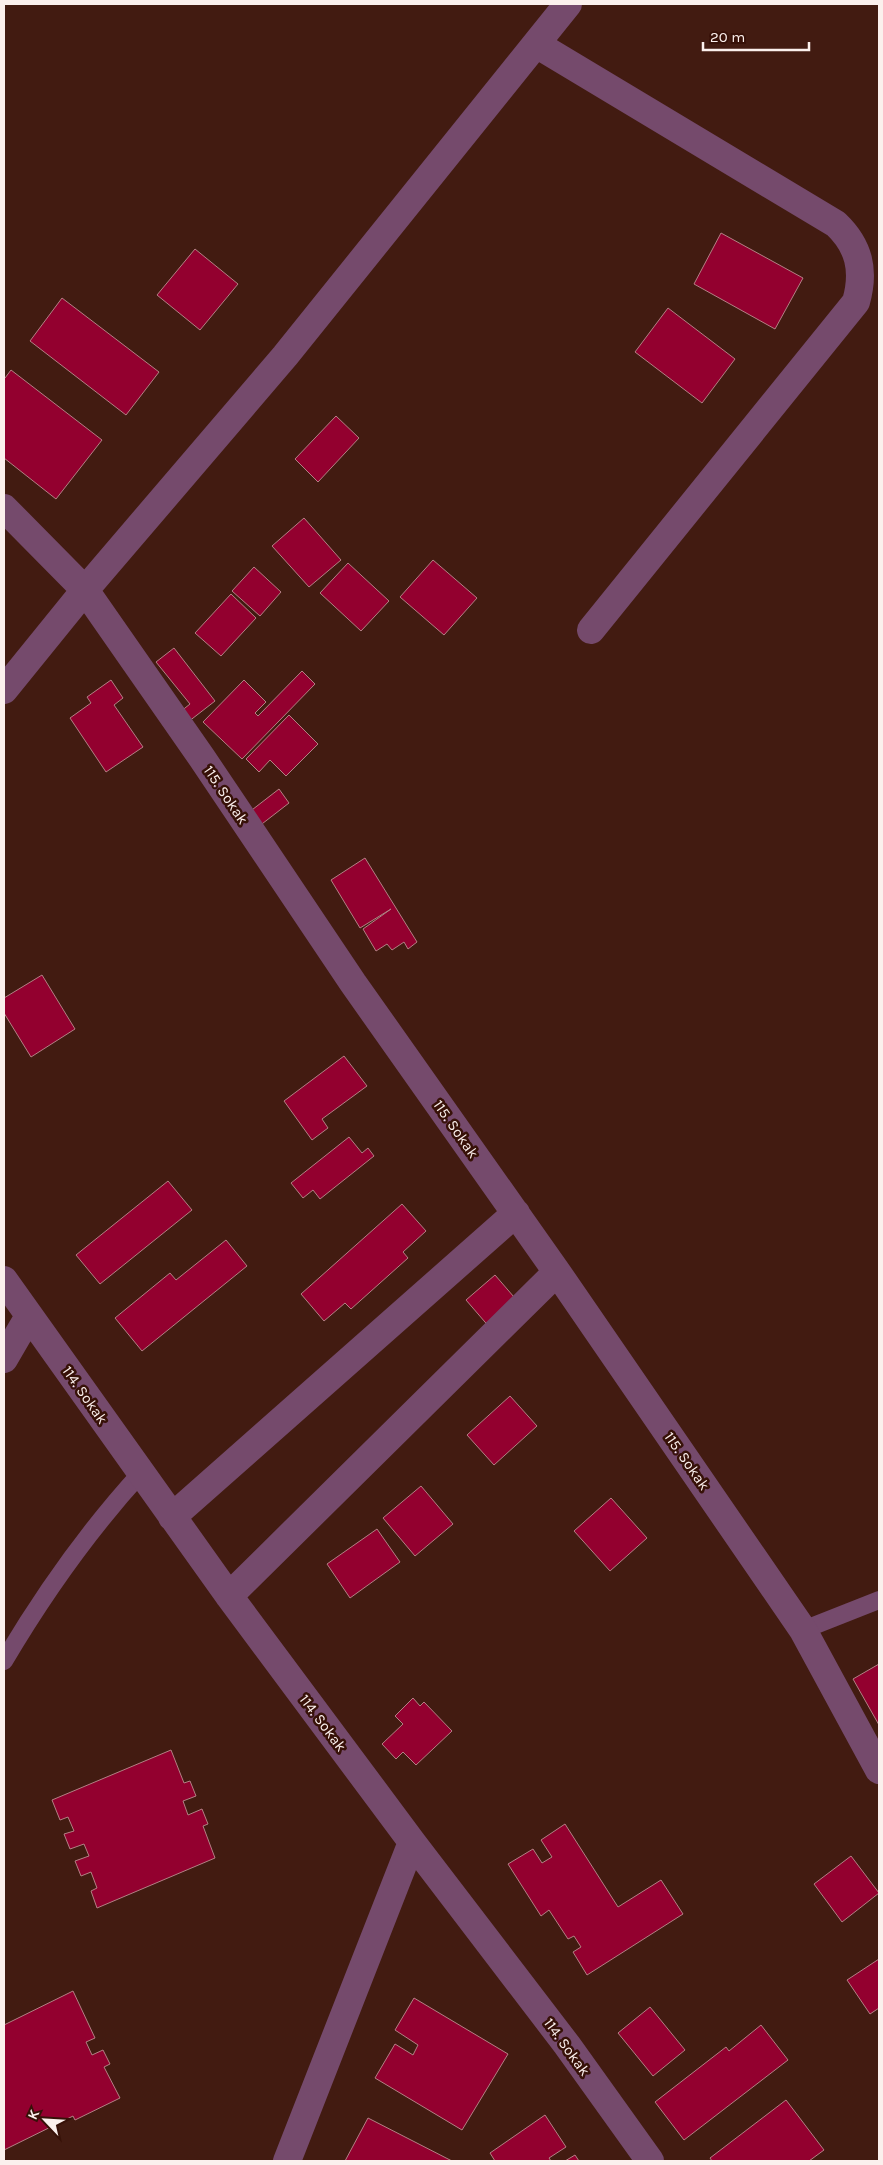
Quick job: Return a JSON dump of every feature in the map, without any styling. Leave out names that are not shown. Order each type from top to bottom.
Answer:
[{"type":"street","points":[[4,690],[84,590],[285,356],[568,4]]},
{"type":"street","points":[[536,44],[836,224],[855,247],[860,261],[861,274],[856,302],[591,630]]},
{"type":"street","name":"115. Sokak","points":[[4,508],[84,590],[202,758],[353,983],[516,1213],[803,1630],[879,1770]]},
{"type":"street","points":[[172,1517],[516,1213]]},
{"type":"street","points":[[229,1596],[557,1272]]},
{"type":"street","name":"114. Sokak","points":[[4,1280],[229,1596],[567,2046],[650,2161]]},
{"type":"street","points":[[4,1359],[29,1316]]},
{"type":"street","points":[[287,2161],[412,1842]]},
{"type":"lane","points":[[4,1661],[30,1617],[115,1501],[141,1474]]},
{"type":"lane","points":[[803,1630],[879,1600]]},
{"type":"building","points":[[721,233],[803,278],[775,329],[694,284]]},
{"type":"building","points":[[195,249],[238,284],[200,330],[157,295]]},
{"type":"building","points":[[62,298],[159,372],[126,415],[30,341]]},
{"type":"building","points":[[668,308],[735,359],[702,403],[635,352]]},
{"type":"building","points":[[11,370],[102,440],[56,499],[4,458],[4,377]]},
{"type":"building","points":[[336,416],[359,438],[318,482],[295,459]]},
{"type":"building","points":[[304,518],[341,560],[309,587],[272,546]]},
{"type":"building","points":[[433,560],[477,598],[444,635],[400,597]]},
{"type":"building","points":[[348,563],[389,601],[361,631],[320,593]]},
{"type":"building","points":[[254,567],[281,592],[260,616],[232,591]]},
{"type":"building","points":[[231,594],[256,618],[221,656],[195,633]]},
{"type":"building","points":[[174,648],[215,701],[188,722],[180,712],[190,704],[156,662]]},
{"type":"building","points":[[302,671],[315,684],[242,759],[203,722],[244,680],[266,702],[255,713],[258,716]]},
{"type":"building","points":[[111,680],[123,698],[114,705],[143,747],[106,772],[70,718],[91,703],[87,697]]},
{"type":"building","points":[[289,715],[318,744],[286,776],[270,760],[259,772],[246,759]]},
{"type":"building","points":[[279,789],[289,803],[258,827],[248,813]]},
{"type":"building","points":[[365,858],[417,942],[408,949],[404,942],[392,950],[387,944],[376,951],[363,929],[391,909],[360,928],[331,880]]},
{"type":"building","points":[[42,975],[75,1029],[31,1057],[4,1013],[4,998]]},
{"type":"building","points":[[344,1056],[367,1086],[322,1119],[328,1128],[312,1140],[284,1101]]},
{"type":"building","points":[[349,1137],[362,1153],[368,1148],[374,1156],[320,1199],[313,1190],[303,1198],[291,1183]]},
{"type":"building","points":[[168,1181],[192,1210],[100,1284],[76,1255]]},
{"type":"building","points":[[402,1204],[426,1231],[403,1252],[408,1258],[351,1309],[345,1303],[324,1321],[301,1294]]},
{"type":"building","points":[[226,1240],[247,1266],[142,1351],[115,1318],[170,1273],[176,1280]]},
{"type":"building","points":[[495,1275],[520,1304],[491,1329],[466,1300]]},
{"type":"building","points":[[510,1396],[537,1426],[494,1465],[467,1435]]},
{"type":"building","points":[[421,1486],[453,1524],[415,1556],[383,1518]]},
{"type":"building","points":[[611,1498],[647,1538],[610,1571],[574,1531]]},
{"type":"building","points":[[377,1529],[400,1562],[350,1598],[327,1564]]},
{"type":"building","points":[[879,1664],[879,1725],[853,1679]]},
{"type":"building","points":[[413,1698],[420,1706],[424,1702],[452,1731],[416,1765],[403,1752],[396,1759],[382,1744],[403,1724],[395,1716]]},
{"type":"building","points":[[171,1750],[184,1783],[190,1781],[196,1796],[183,1801],[188,1815],[202,1809],[208,1824],[203,1826],[215,1858],[97,1908],[91,1891],[97,1888],[91,1872],[81,1876],[75,1861],[89,1856],[84,1844],[70,1849],[64,1834],[74,1831],[68,1817],[60,1820],[52,1800]]},
{"type":"building","points":[[565,1824],[618,1907],[661,1880],[683,1914],[587,1975],[573,1952],[581,1947],[574,1936],[568,1939],[549,1910],[541,1916],[508,1864],[533,1849],[542,1863],[552,1857],[541,1840]]},
{"type":"building","points":[[851,1856],[879,1893],[842,1922],[814,1884]]},
{"type":"building","points":[[879,1959],[879,2008],[870,2014],[847,1980]]},
{"type":"building","points":[[73,1991],[95,2038],[86,2042],[92,2055],[103,2050],[110,2064],[104,2067],[120,2098],[75,2120],[73,2116],[4,2150],[4,2025]]},
{"type":"building","points":[[414,1998],[508,2054],[462,2130],[375,2078],[395,2044],[413,2055],[418,2045],[395,2030]]},
{"type":"building","points":[[650,2007],[685,2050],[653,2076],[618,2033]]},
{"type":"building","points":[[761,2025],[788,2060],[684,2140],[655,2102],[726,2047],[729,2051]]},
{"type":"building","points":[[786,2100],[824,2150],[809,2161],[712,2161],[710,2158]]},
{"type":"building","points":[[545,2115],[566,2147],[549,2158],[551,2161],[495,2161],[490,2153]]},
{"type":"building","points":[[368,2118],[452,2161],[345,2161]]},
{"type":"building","points":[[575,2155],[579,2161],[565,2161]]}]
